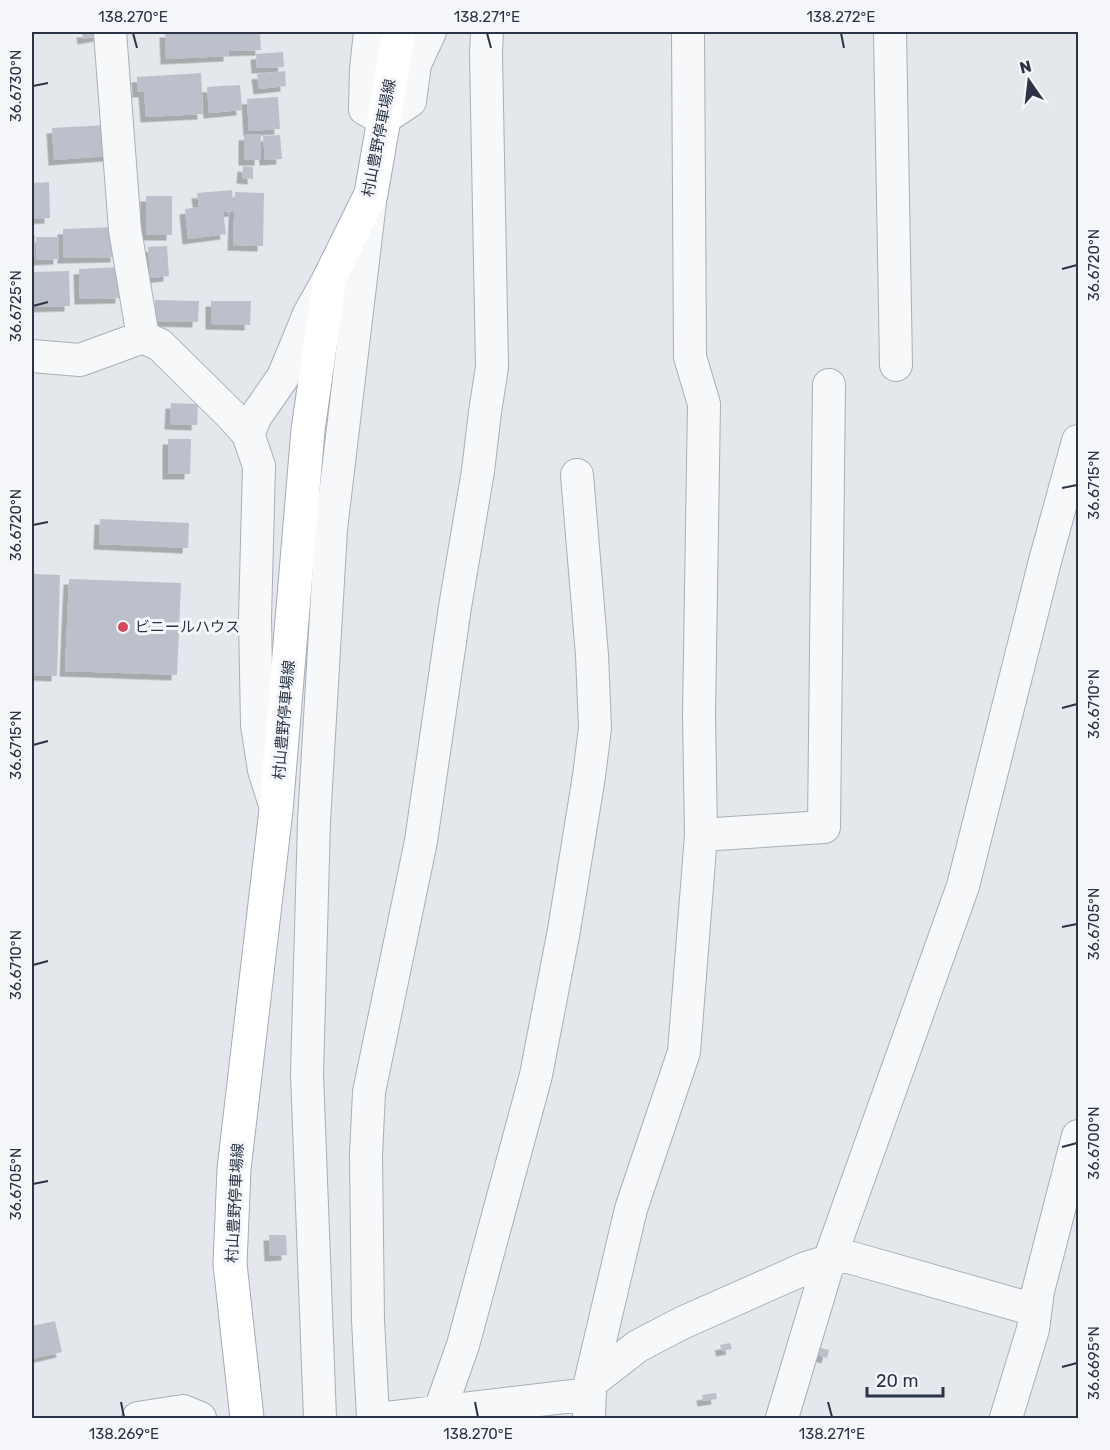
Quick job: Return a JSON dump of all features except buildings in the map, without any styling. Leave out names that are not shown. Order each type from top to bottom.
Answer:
[{"type":"main road","name":"村山豊野停車場線","points":[[247,1419],[230,1264],[234,1169],[276,810],[308,430],[330,277],[371,194],[399,32]]},
{"type":"street","points":[[110,32],[125,230],[143,337]]},
{"type":"street","points":[[370,32],[365,109],[383,119],[410,101],[416,64],[430,32]]},
{"type":"street","points":[[373,1419],[368,1320],[366,1155],[369,1092],[421,841],[492,367],[487,32]]},
{"type":"street","points":[[589,1398],[631,1209],[684,1052],[701,834],[699,703],[704,404],[690,357],[688,32]]},
{"type":"street","points":[[890,32],[896,365]]},
{"type":"street","points":[[320,1419],[307,1074],[314,821],[330,529],[371,194]]},
{"type":"street","points":[[248,434],[256,416],[283,377],[309,314],[330,277]]},
{"type":"street","points":[[32,356],[80,360],[143,337],[160,345],[248,434],[259,466],[255,618],[258,725],[264,770],[276,810]]},
{"type":"street","points":[[701,834],[824,827],[829,385]]},
{"type":"street","points":[[782,1419],[829,1261],[963,886],[1045,561],[1078,441]]},
{"type":"street","points":[[439,1413],[463,1345],[536,1075],[564,930],[589,776],[594,728],[592,655],[577,475]]},
{"type":"street","points":[[1006,1419],[1033,1329],[1038,1291],[1078,1136]]},
{"type":"street","points":[[387,1419],[589,1398],[638,1346],[682,1323],[784,1277],[844,1256],[1035,1310]]},
{"type":"street","points":[[138,1419],[183,1411],[200,1419]]},
{"type":"place","name":"ビニールハウス","points":[[123,627]]}]
